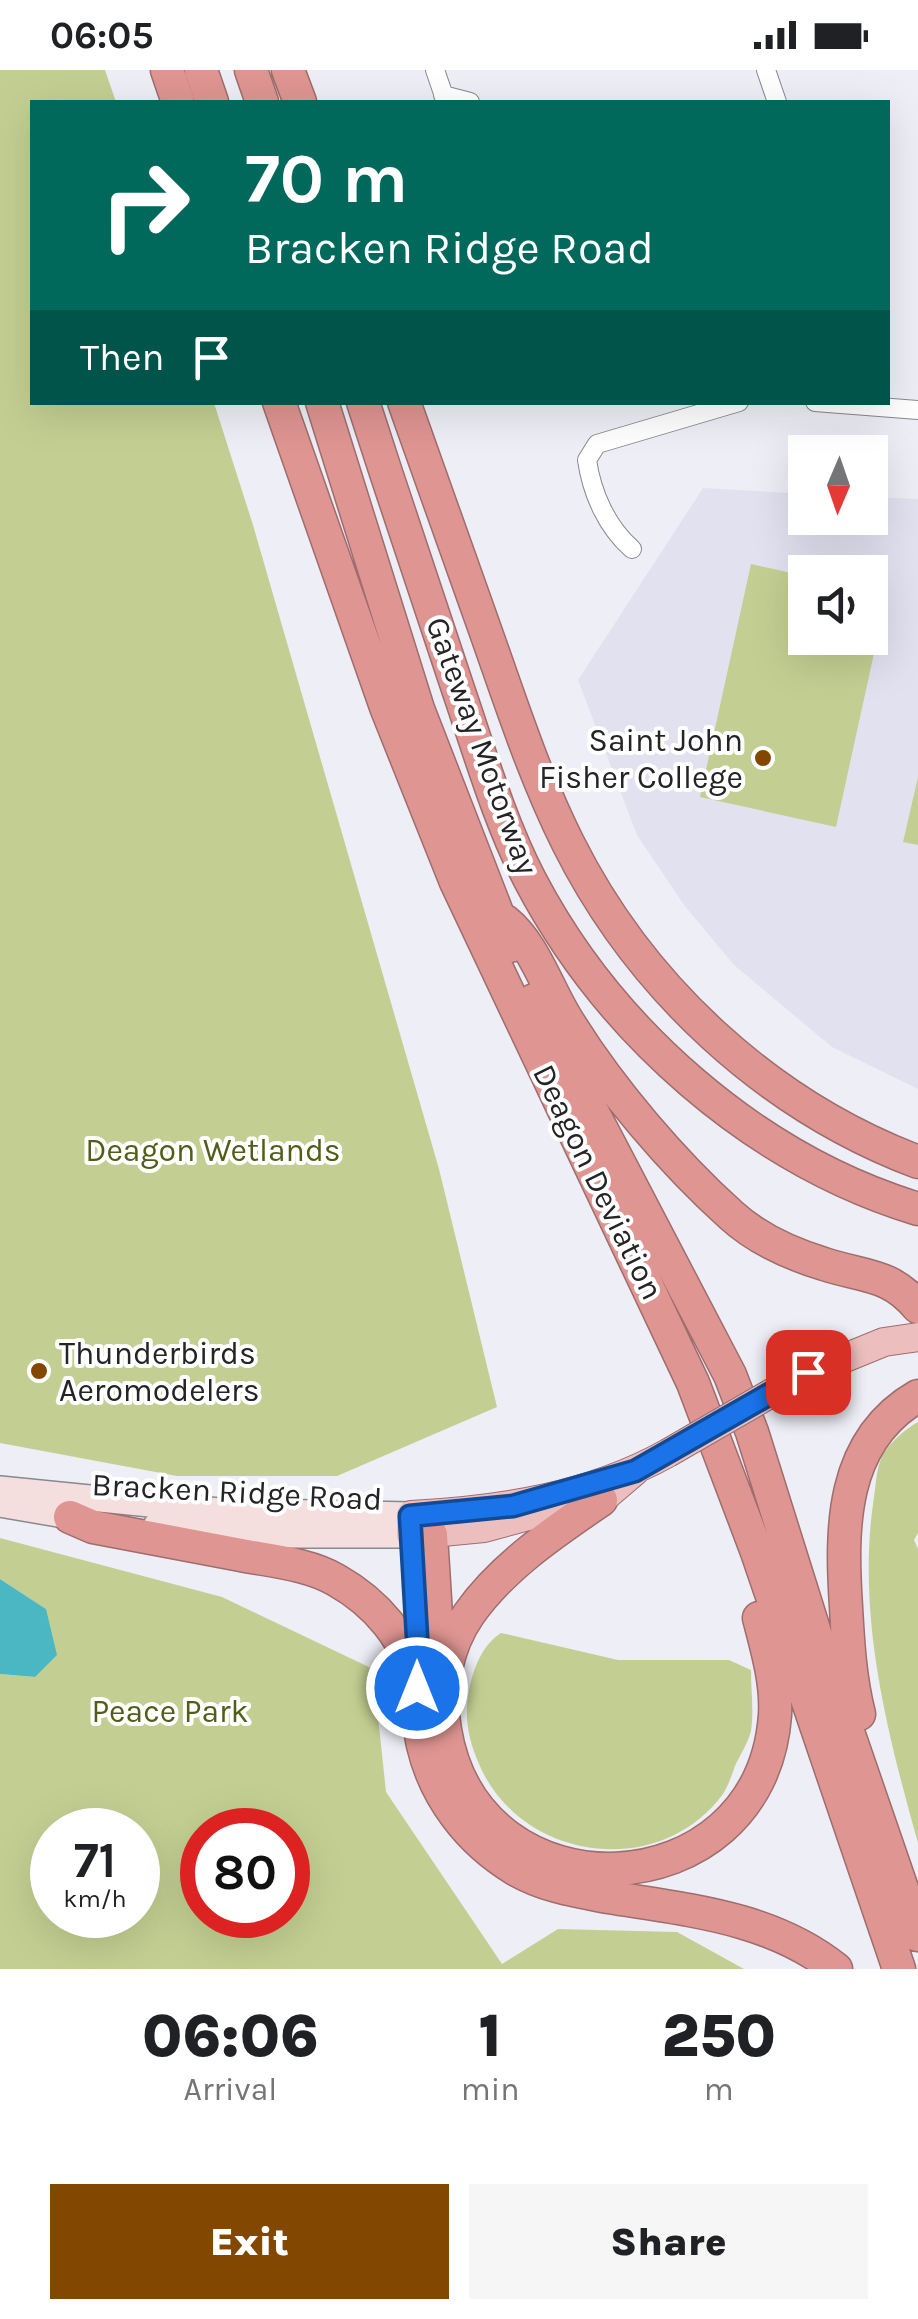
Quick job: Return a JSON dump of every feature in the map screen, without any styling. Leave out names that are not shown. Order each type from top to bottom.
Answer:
[{"type":"highway","points":[[167,70],[177,100]]},
{"type":"highway","points":[[202,70],[211,100]]},
{"type":"highway","points":[[252,70],[261,100]]},
{"type":"highway","points":[[288,70],[299,100]]},
{"type":"highway","name":"Deagon Deviation","points":[[280,405],[422,800],[514,1008],[686,1366],[728,1474],[899,1969]]},
{"type":"highway","name":"Deagon Deviation","points":[[323,405],[418,709],[494,912],[544,1021],[730,1375],[918,1935]]},
{"type":"highway","name":"Gateway Motorway","points":[[363,405],[511,838],[554,922],[602,988],[650,1043],[708,1096],[761,1134],[825,1171],[918,1209]]},
{"type":"highway","name":"Gateway Motorway","points":[[405,405],[540,780],[568,844],[603,904],[646,965],[729,1050],[826,1119],[918,1162]]},
{"type":"highway","points":[[494,912],[518,932],[568,1023],[618,1093],[732,1216],[790,1251],[825,1265],[885,1279],[918,1307]]},
{"type":"highway","points":[[874,1809],[877,1774],[864,1737],[850,1669],[843,1523],[848,1493],[868,1444],[883,1424],[918,1396]]},
{"type":"highway","points":[[601,1500],[526,1556],[486,1592],[458,1634],[445,1675],[442,1716],[456,1769],[488,1818],[528,1851],[576,1868],[628,1870],[675,1858],[706,1840],[734,1816],[760,1777],[768,1754],[775,1710],[769,1658],[724,1504],[728,1474]]},
{"type":"highway","points":[[70,1517],[93,1527],[262,1559],[334,1578],[380,1613],[399,1640],[412,1667],[422,1743],[432,1772],[460,1823],[488,1850],[515,1869],[565,1889],[752,1924],[802,1946],[836,1969]]},
{"type":"highway","points":[[420,1525],[439,1663],[445,1675]]},
{"type":"highway","points":[[412,1667],[418,1654],[420,1525]]},
{"type":"main road","name":"Bracken Ridge Road","points":[[0,1504],[70,1517],[292,1535],[516,1522],[587,1500],[601,1500],[635,1471],[775,1391],[884,1342],[918,1336]]},
{"type":"main road","name":"Bracken Ridge Road","points":[[863,1353],[918,1353]]},
{"type":"main road","name":"Bracken Ridge Road","points":[[0,1489],[219,1511],[420,1525],[513,1506],[635,1471]]},
{"type":"street","points":[[435,70],[445,98]]},
{"type":"street","points":[[766,70],[776,100]]},
{"type":"street","points":[[632,549],[614,533],[590,479],[586,460],[597,444],[728,405]]},
{"type":"street","points":[[854,405],[918,410]]},
{"type":"shaded area","name":"Saint John Fisher College","points":[[703,488],[788,493],[788,535],[888,535],[888,498],[918,499],[918,1089],[832,1047],[734,965],[684,905],[637,835],[578,680]]},
{"type":"green space","name":"Deagon Wetlands","points":[[0,70],[105,70],[115,100],[30,100],[30,405],[215,405],[439,1169],[497,1407],[337,1476],[177,1476],[0,1443]]},
{"type":"green space","points":[[751,564],[788,572],[788,655],[874,655],[836,827],[700,797]]},
{"type":"green space","points":[[918,777],[918,845],[903,842]]},
{"type":"green space","points":[[918,1422],[918,1533],[914,1540],[918,1549],[918,1843],[878,1672],[872,1629],[869,1541],[876,1478],[883,1454]]},
{"type":"green space","name":"Peace Park","points":[[0,1538],[222,1597],[373,1669],[386,1792],[502,1964],[558,1929],[677,1932],[744,1969],[0,1969],[0,1674],[35,1677],[46,1609],[0,1579]]},
{"type":"green space","points":[[501,1633],[618,1660],[729,1660],[751,1670],[751,1731],[723,1794],[696,1822],[664,1840],[628,1848],[592,1848],[557,1839],[525,1822],[499,1797],[479,1764],[468,1728],[473,1674],[479,1658]]},
{"type":"water","points":[[0,1579],[46,1609],[57,1655],[35,1677],[0,1674]]},
{"type":"place","name":"Saint John Fisher College","points":[[763,758]]},
{"type":"place","name":"Thunderbirds Aeromodelers","points":[[39,1371]]},
{"type":"route","points":[[417,1688],[412,1667],[418,1654],[410,1516],[513,1506],[635,1471],[808,1372]]}]
